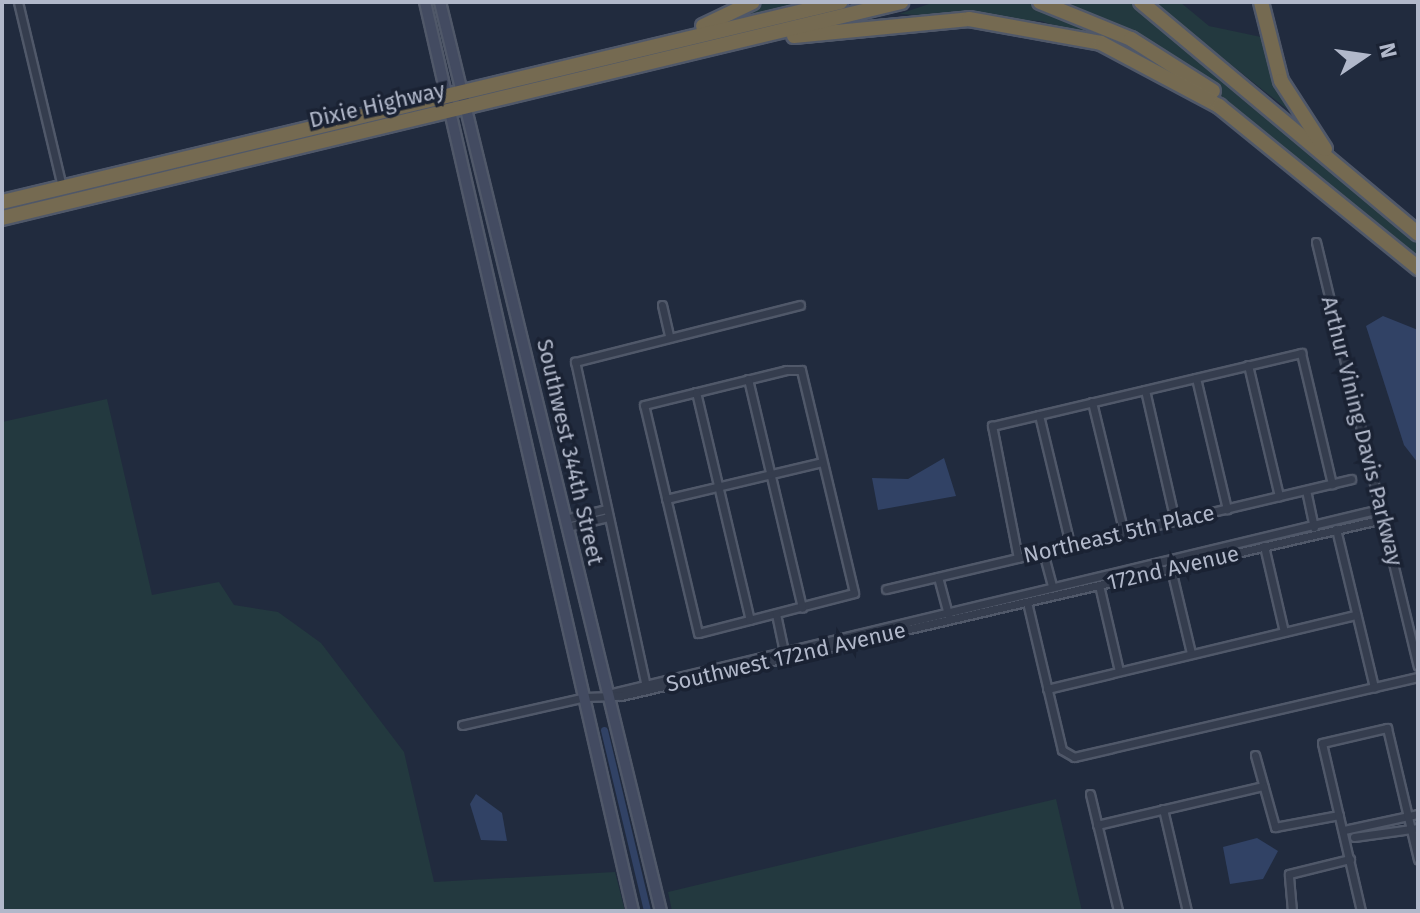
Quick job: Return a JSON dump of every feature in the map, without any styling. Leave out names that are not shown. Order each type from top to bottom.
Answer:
[{"type":"highway","points":[[613,55],[753,2]]},
{"type":"highway","points":[[613,55],[840,2]]},
{"type":"highway","points":[[763,35],[901,2]]},
{"type":"highway","points":[[1040,2],[1179,67],[1418,268]]},
{"type":"highway","points":[[1141,2],[1418,234]]},
{"type":"highway","points":[[1261,2],[1285,90],[1339,169]]},
{"type":"highway","points":[[763,35],[945,19],[1042,27],[1146,62],[1266,142]]},
{"type":"highway","name":"Dixie Highway","points":[[2,202],[66,195],[457,109],[763,35]]},
{"type":"highway","name":"Dixie Highway","points":[[2,218],[66,195],[453,92],[613,55]]},
{"type":"main road","name":"Southwest 344th Street","points":[[425,2],[457,109],[506,348],[633,911]]},
{"type":"main road","name":"Southwest 344th Street","points":[[440,2],[453,92]]},
{"type":"main road","name":"Southwest 344th Street","points":[[457,109],[524,343],[661,911]]},
{"type":"main road","points":[[506,348],[524,343]]},
{"type":"street","points":[[18,2],[66,195]]},
{"type":"street","name":"Arthur Vining Davis Parkway","points":[[1316,242],[1418,666]]},
{"type":"street","points":[[662,305],[669,336]]},
{"type":"street","points":[[645,682],[575,362],[800,305]]},
{"type":"street","points":[[1018,558],[988,432],[1039,415],[1248,365],[1301,353],[1332,484]]},
{"type":"street","points":[[1248,365],[1279,496]]},
{"type":"street","points":[[801,370],[854,593],[698,633],[644,405],[748,379],[801,370]]},
{"type":"street","points":[[1196,378],[1227,509]]},
{"type":"street","points":[[748,379],[802,608]]},
{"type":"street","points":[[1145,390],[1175,521]]},
{"type":"street","points":[[696,392],[750,620]]},
{"type":"street","points":[[1092,402],[1124,533]]},
{"type":"street","points":[[1039,415],[1070,544]]},
{"type":"street","points":[[666,499],[822,462]]},
{"type":"street","name":"Northeast 5th Place","points":[[886,589],[1351,479]]},
{"type":"street","points":[[1306,490],[1315,534]]},
{"type":"street","name":"172nd Avenue","points":[[963,612],[1052,586],[1380,509]]},
{"type":"street","points":[[566,523],[607,513]]},
{"type":"street","name":"172nd Avenue","points":[[963,612],[1027,602],[1383,519]]},
{"type":"street","points":[[1336,529],[1374,687]]},
{"type":"street","points":[[1264,546],[1284,632]]},
{"type":"street","points":[[1043,552],[1052,586]]},
{"type":"street","points":[[1169,559],[1191,653]]},
{"type":"street","points":[[938,577],[951,620]]},
{"type":"street","points":[[1099,585],[1119,671]]},
{"type":"street","points":[[1027,602],[1047,689],[1067,756],[1418,677]]},
{"type":"street","name":"Southwest 172nd Avenue","points":[[462,725],[785,653],[947,611],[963,612]]},
{"type":"street","name":"Southwest 172nd Avenue","points":[[608,694],[645,682],[951,620],[963,612]]},
{"type":"street","points":[[776,614],[785,653]]},
{"type":"street","points":[[1047,689],[1356,615]]},
{"type":"street","points":[[1361,911],[1322,743],[1387,728],[1408,815],[1415,828],[1418,859]]},
{"type":"street","points":[[1255,755],[1275,827],[1339,815]]},
{"type":"street","points":[[1097,825],[1263,786]]},
{"type":"street","points":[[1090,794],[1118,911]]},
{"type":"street","points":[[1163,809],[1187,911]]},
{"type":"street","points":[[1344,830],[1418,814]]},
{"type":"street","points":[[1374,824],[1375,836]]},
{"type":"street","points":[[1347,843],[1415,828]]},
{"type":"street","points":[[1292,911],[1288,876],[1350,859]]},
{"type":"green space","points":[[758,2],[816,2],[732,23]]},
{"type":"green space","points":[[935,2],[1033,2],[1119,38],[1143,55],[1041,21],[899,14]]},
{"type":"green space","points":[[1045,2],[1133,2],[1418,243],[1418,257],[1176,62]]},
{"type":"green space","points":[[1152,2],[1180,2],[1209,26],[1261,37],[1297,117]]},
{"type":"green space","points":[[107,399],[152,595],[219,582],[234,605],[278,612],[321,643],[404,752],[434,882],[615,872],[625,911],[2,911],[2,422]]},
{"type":"green space","points":[[1056,799],[1082,911],[672,911],[668,892]]},
{"type":"water","points":[[1383,316],[1418,330],[1418,463],[1404,445],[1366,326]]},
{"type":"water","points":[[944,458],[956,496],[878,510],[872,478],[908,479]]},
{"type":"water","points":[[476,794],[502,813],[507,841],[481,840],[470,804]]},
{"type":"water","points":[[1257,838],[1278,851],[1263,879],[1230,884],[1223,847]]},
{"type":"waterway","points":[[604,730],[647,911]]}]
